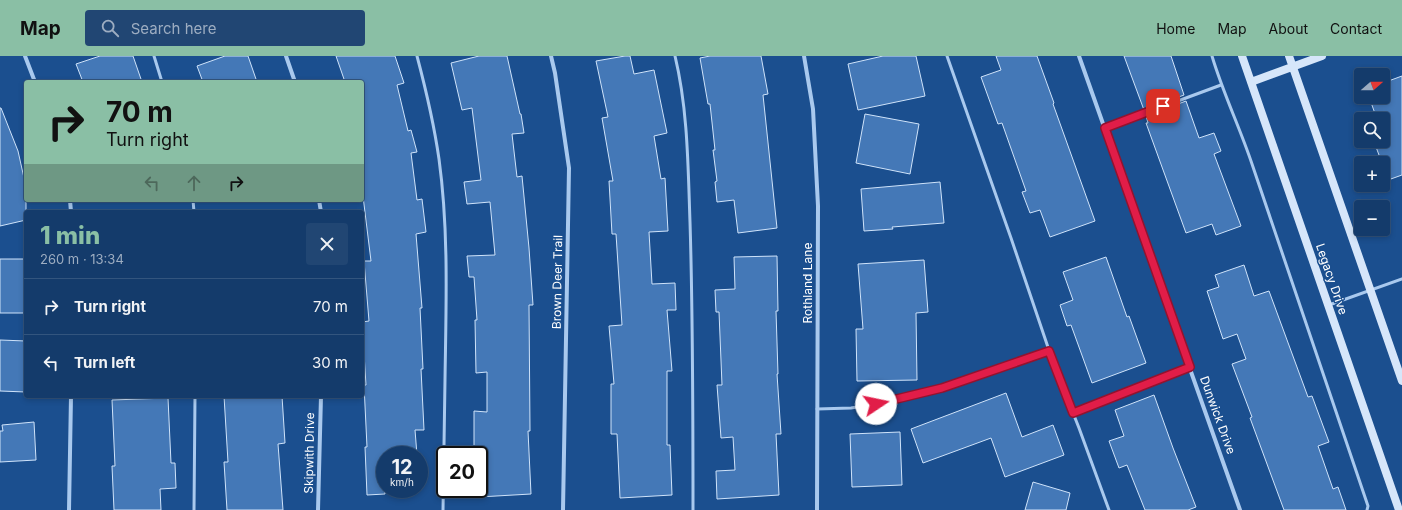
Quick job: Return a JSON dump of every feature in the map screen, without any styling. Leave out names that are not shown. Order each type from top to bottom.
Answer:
[{"type":"main road","name":"Legacy Drive","points":[[1242,56],[1399,510]]},
{"type":"main road","points":[[1289,56],[1402,381]]},
{"type":"main road","points":[[1251,82],[1322,56]]},
{"type":"street","points":[[26,56],[34,80]]},
{"type":"street","points":[[286,56],[294,80]]},
{"type":"street","name":"Brown Deer Trail","points":[[551,56],[556,73],[569,168],[563,510]]},
{"type":"street","name":"Rothland Lane","points":[[804,56],[813,109],[818,206],[817,510]]},
{"type":"street","name":"Dunwick Drive","points":[[1079,56],[1240,510]]},
{"type":"street","points":[[69,510],[71,398]]},
{"type":"street","name":"Skipwith Drive","points":[[318,510],[320,398]]},
{"type":"lane","points":[[154,56],[161,80]]},
{"type":"lane","points":[[417,56],[434,130],[443,200],[446,259],[445,450],[443,510]]},
{"type":"lane","points":[[675,56],[681,81],[688,153],[691,252],[693,510]]},
{"type":"lane","points":[[947,56],[1019,259],[1049,351],[1109,510]]},
{"type":"lane","points":[[1212,56],[1221,85],[1248,152],[1291,277],[1368,506],[1367,510]]},
{"type":"lane","points":[[1105,128],[1221,85]]},
{"type":"lane","points":[[1328,306],[1402,279]]},
{"type":"lane","points":[[817,409],[851,408],[888,402],[942,388],[1049,351]]},
{"type":"lane","points":[[1073,413],[1190,367]]},
{"type":"lane","points":[[194,510],[195,398]]},
{"type":"building","points":[[100,56],[133,56],[141,80],[82,80],[76,64]]},
{"type":"building","points":[[225,56],[248,56],[256,80],[202,80],[197,66]]},
{"type":"building","points":[[336,56],[395,56],[404,83],[397,85],[408,131],[411,130],[417,152],[411,153],[417,200],[422,199],[426,232],[416,234],[422,308],[420,308],[424,430],[415,430],[416,446],[376,446],[376,494],[367,495],[364,322],[369,321],[364,261],[371,261],[364,202],[364,80],[344,80]]},
{"type":"building","points":[[479,56],[507,56],[521,114],[524,133],[512,134],[517,177],[522,176],[533,305],[529,305],[530,431],[528,431],[531,494],[488,496],[488,446],[474,446],[474,411],[487,412],[487,372],[476,373],[475,320],[477,320],[474,277],[469,277],[467,256],[495,255],[490,202],[467,204],[464,182],[481,180],[472,108],[462,110],[451,63]]},
{"type":"building","points":[[630,56],[634,74],[654,70],[667,133],[654,136],[661,179],[665,178],[668,231],[649,232],[652,284],[675,283],[676,310],[667,310],[672,371],[667,371],[667,445],[670,445],[672,495],[620,498],[617,434],[611,434],[611,384],[614,384],[609,326],[622,325],[616,234],[612,234],[609,181],[613,181],[602,118],[608,117],[596,61]]},
{"type":"building","points":[[710,56],[761,56],[768,94],[763,95],[777,228],[738,233],[734,200],[717,202],[715,182],[717,181],[713,150],[715,150],[710,104],[708,104],[700,58]]},
{"type":"building","points":[[883,56],[916,56],[925,96],[858,110],[848,64]]},
{"type":"building","points":[[996,56],[1037,56],[1095,221],[1050,237],[1040,210],[1030,213],[1022,192],[1026,191],[1002,123],[998,124],[981,77],[1001,70]]},
{"type":"building","points":[[1124,56],[1171,56],[1184,95],[1144,110]]},
{"type":"building","points":[[1402,76],[1402,175],[1390,179],[1390,156],[1379,156],[1376,148],[1390,148],[1390,112],[1374,112],[1372,104],[1390,104],[1390,80]]},
{"type":"building","points":[[1186,101],[1199,138],[1214,133],[1221,151],[1214,154],[1241,226],[1216,235],[1212,224],[1186,233],[1146,123],[1148,123],[1146,116]]},
{"type":"building","points":[[1,108],[18,151],[24,178],[24,202],[26,202],[26,210],[24,210],[24,220],[0,226]]},
{"type":"building","points":[[865,114],[919,124],[910,174],[856,163]]},
{"type":"building","points":[[940,182],[944,223],[864,231],[861,189]]},
{"type":"building","points":[[777,256],[777,374],[781,434],[776,434],[779,495],[717,499],[716,471],[735,470],[733,437],[721,438],[717,385],[722,385],[719,312],[716,312],[715,290],[735,289],[734,257]]},
{"type":"building","points":[[1106,257],[1127,317],[1129,316],[1146,363],[1092,383],[1071,325],[1067,326],[1060,305],[1073,300],[1063,272]]},
{"type":"building","points":[[0,259],[24,259],[24,313],[0,313]]},
{"type":"building","points":[[924,260],[928,312],[916,313],[917,380],[857,381],[856,329],[863,329],[858,264]]},
{"type":"building","points":[[1244,265],[1254,296],[1269,291],[1308,397],[1312,396],[1329,442],[1318,446],[1333,489],[1338,487],[1346,510],[1284,510],[1232,364],[1246,359],[1237,334],[1223,339],[1207,291],[1219,287],[1215,275]]},
{"type":"building","points":[[0,340],[24,341],[24,392],[0,391]]},
{"type":"building","points":[[1006,393],[1022,437],[1053,425],[1064,455],[1005,477],[991,438],[923,463],[911,429]]},
{"type":"building","points":[[1154,395],[1196,507],[1188,510],[1145,510],[1127,465],[1119,468],[1109,441],[1124,436],[1115,410]]},
{"type":"building","points":[[168,398],[171,463],[175,463],[176,488],[160,489],[161,510],[114,510],[112,466],[115,466],[112,400]]},
{"type":"building","points":[[224,398],[282,398],[285,443],[278,444],[283,510],[227,510],[224,462],[228,462]]},
{"type":"building","points":[[34,422],[36,460],[0,462],[0,431],[3,431],[2,425]]},
{"type":"building","points":[[900,432],[902,485],[852,487],[850,434]]},
{"type":"building","points":[[1033,482],[1070,493],[1066,510],[1025,510]]},
{"type":"route","points":[[876,404],[942,388],[1049,351],[1073,413],[1190,367],[1105,128],[1163,106]]}]
